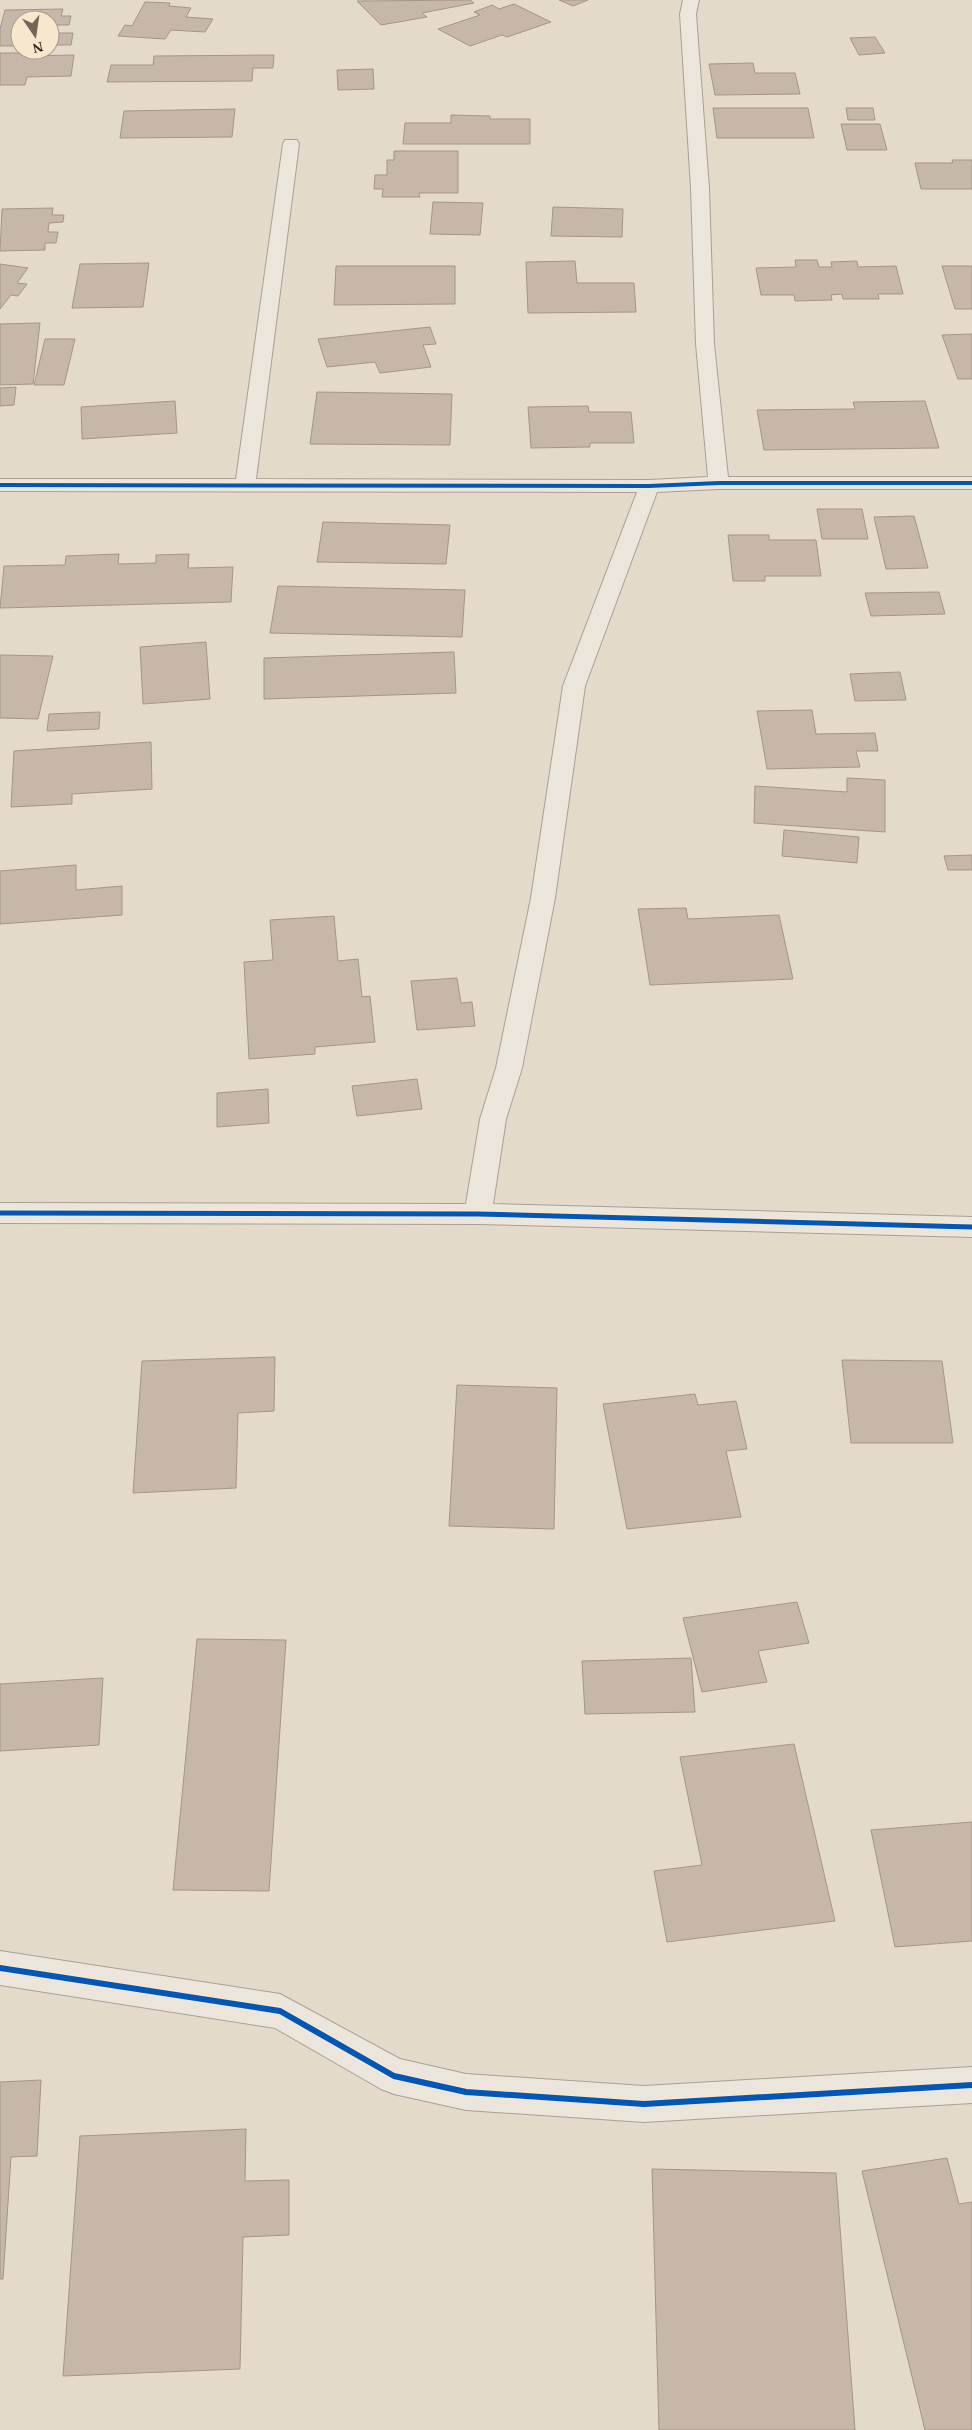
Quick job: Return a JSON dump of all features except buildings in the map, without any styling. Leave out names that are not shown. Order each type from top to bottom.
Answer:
[{"type":"street","points":[[691,0],[688,14],[700,188],[705,344],[719,483]]},
{"type":"street","points":[[245,485],[291,144]]},
{"type":"street","points":[[0,485],[649,486],[719,483],[972,482]]},
{"type":"street","points":[[478,1214],[493,1118],[509,1068],[543,898],[574,686],[649,486]]},
{"type":"street","points":[[0,1214],[478,1214],[972,1227]]},
{"type":"street","points":[[0,1968],[280,2010],[394,2076],[466,2092],[644,2104],[972,2085]]},
{"type":"cycle path","points":[[0,485],[649,486],[719,483],[972,483]]},
{"type":"cycle path","points":[[0,1213],[478,1214],[972,1227]]},
{"type":"cycle path","points":[[0,1968],[280,2011],[394,2076],[466,2092],[644,2104],[972,2085]]}]
